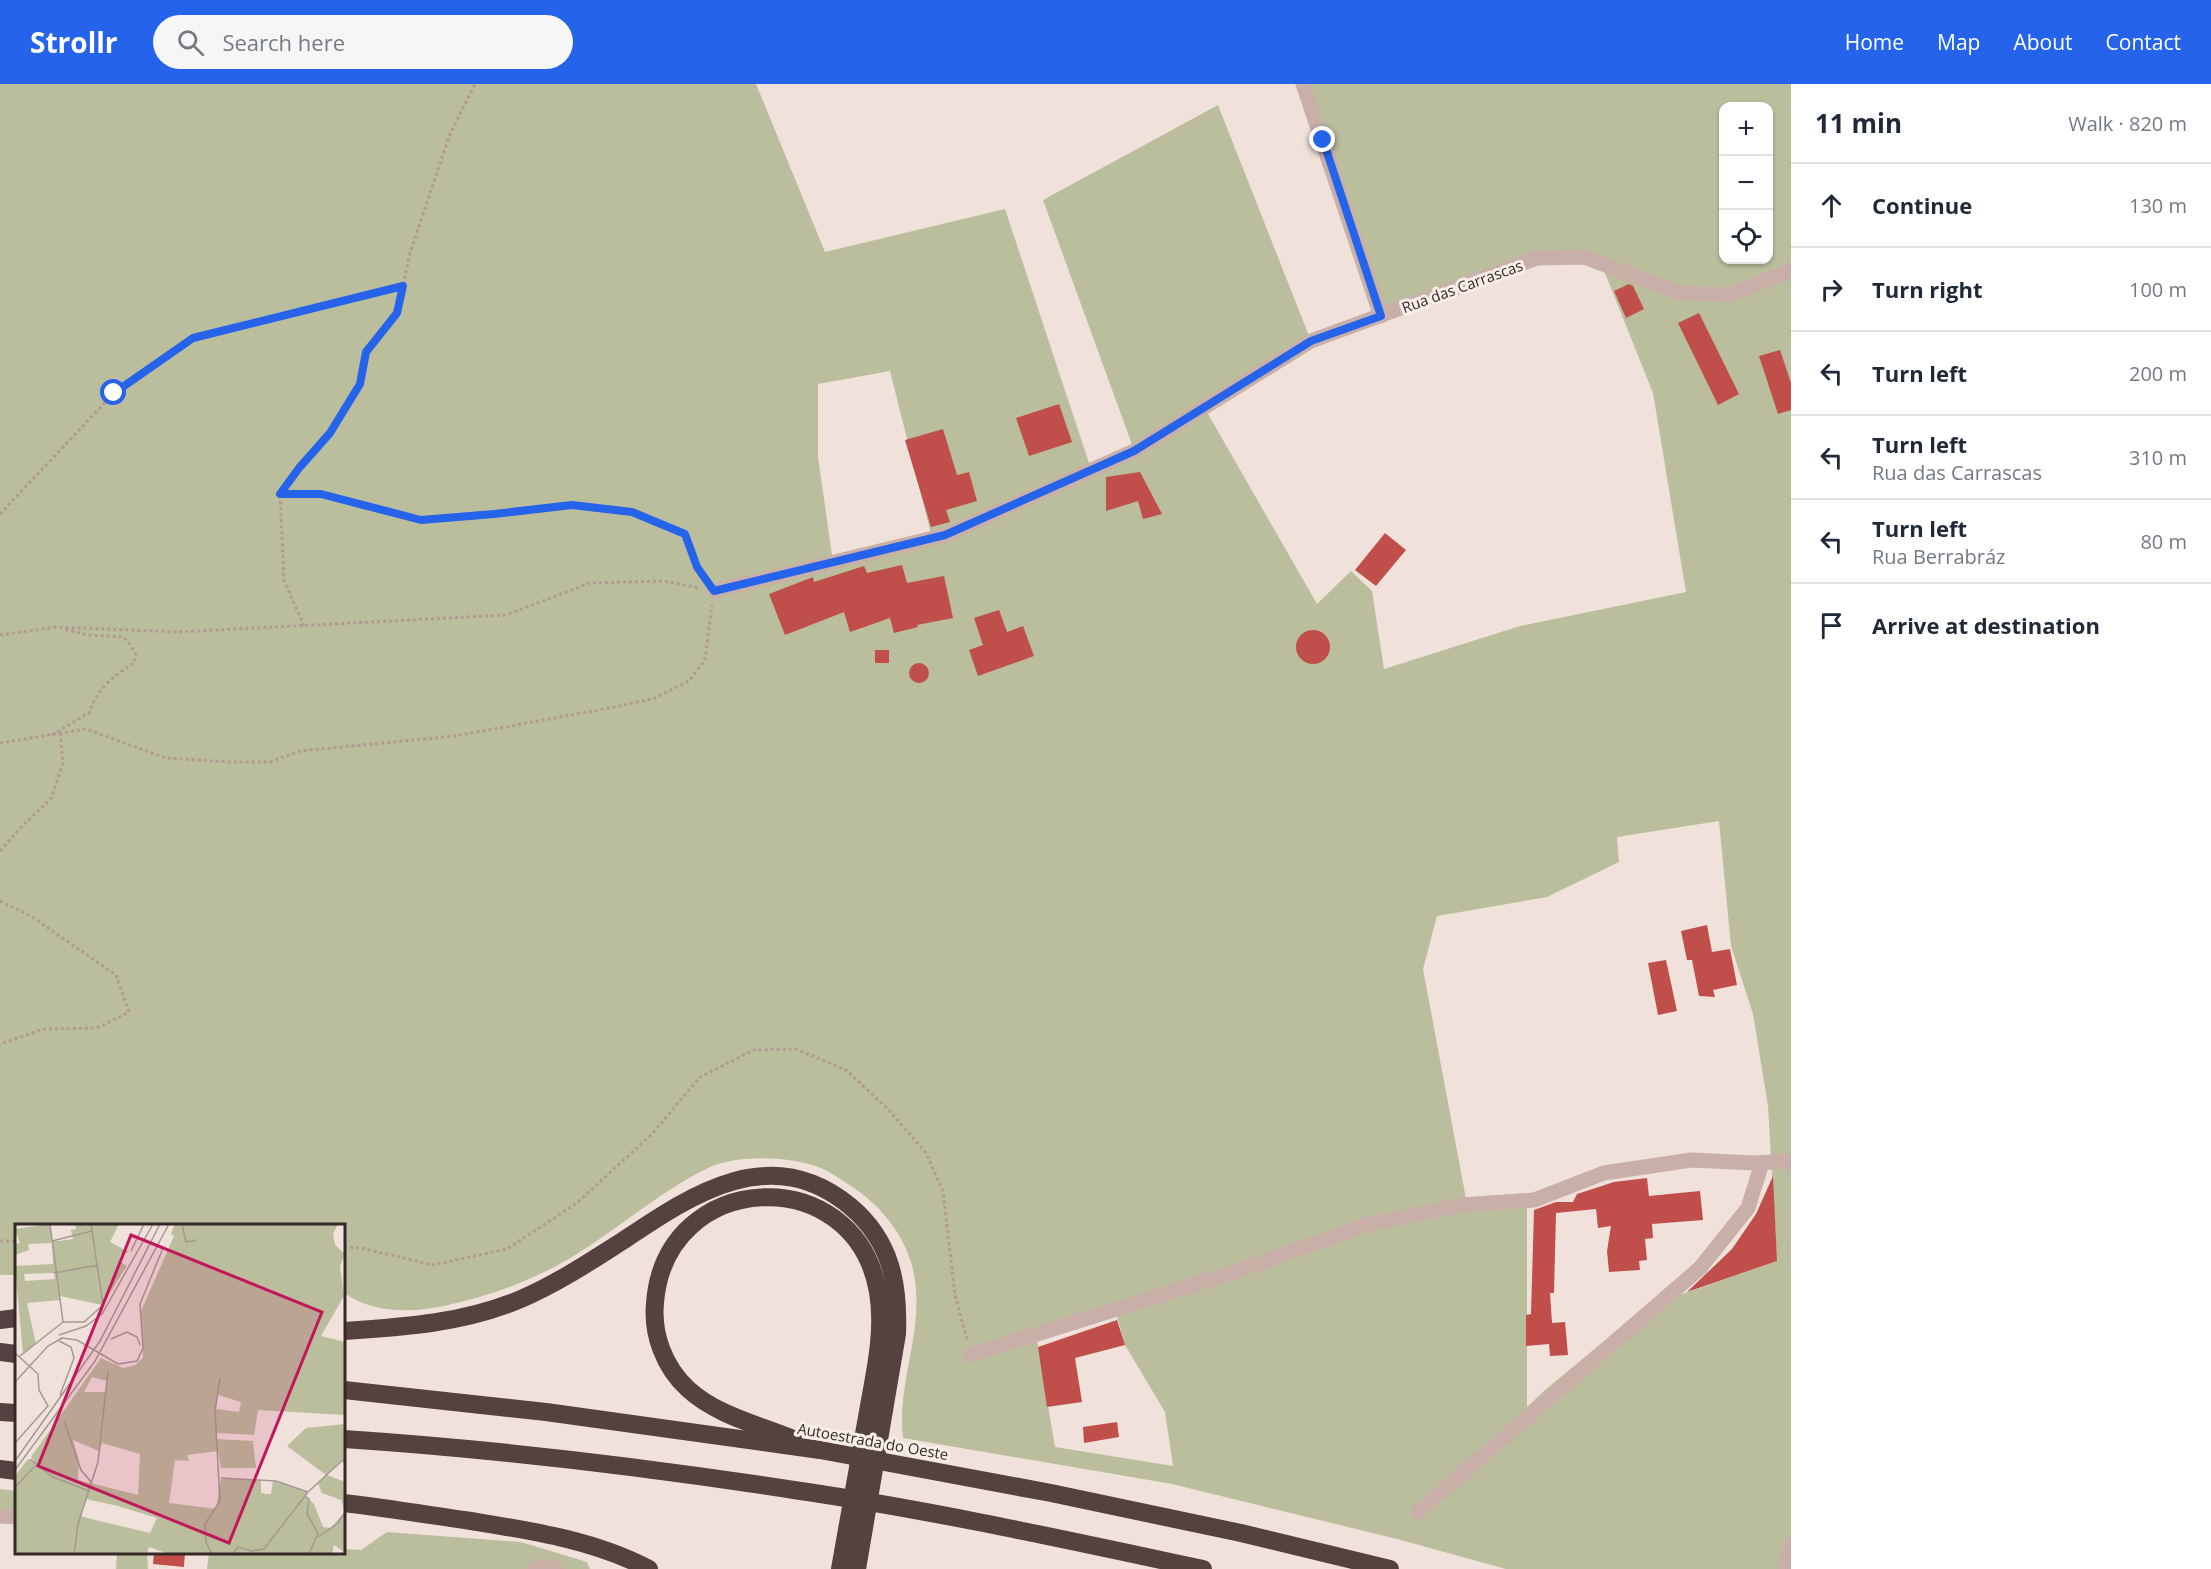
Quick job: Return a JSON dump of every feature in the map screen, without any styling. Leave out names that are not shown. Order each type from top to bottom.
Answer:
[{"type":"highway","points":[[345,1331],[439,1323],[495,1309],[513,1302],[571,1274],[682,1202],[725,1182],[769,1176],[808,1183],[825,1190],[842,1200],[875,1234],[888,1258],[895,1279],[898,1307],[897,1334],[856,1569]]},
{"type":"highway","points":[[820,1450],[708,1404],[687,1389],[674,1374],[663,1355],[656,1335],[654,1313],[660,1271],[668,1253],[693,1223],[710,1211],[731,1202],[758,1197],[781,1197],[804,1202],[821,1209],[851,1235],[872,1270],[878,1291],[880,1335],[840,1569]]},
{"type":"highway","points":[[0,1320],[15,1318]]},
{"type":"highway","points":[[0,1352],[15,1353]]},
{"type":"highway","name":"Autoestrada do Oeste","points":[[345,1390],[546,1412],[820,1450],[937,1470],[1241,1533],[1390,1569]]},
{"type":"highway","points":[[0,1412],[15,1413]]},
{"type":"highway","points":[[345,1439],[551,1458],[794,1490],[936,1514],[1203,1569]]},
{"type":"highway","points":[[0,1469],[15,1471]]},
{"type":"highway","points":[[345,1503],[537,1532],[607,1551],[649,1569]]},
{"type":"street","points":[[1303,84],[1381,316]]},
{"type":"street","name":"Rua das Carrascas","points":[[714,591],[945,535],[1134,451],[1311,341],[1537,258],[1584,257],[1680,293],[1731,295],[1791,270]]},
{"type":"street","points":[[970,1355],[1234,1272],[1366,1225],[1461,1205],[1534,1200],[1604,1173],[1691,1160],[1762,1163],[1791,1161]]},
{"type":"street","points":[[1418,1512],[1700,1268],[1748,1208],[1762,1163]]},
{"type":"street","points":[[0,1516],[15,1517]]},
{"type":"street","points":[[1784,1569],[1791,1544]]},
{"type":"street","points":[[535,1569],[545,1566],[557,1569]]},
{"type":"path","points":[[304,626],[284,580],[280,494],[330,433],[360,384],[366,352],[397,313],[410,253],[450,134],[476,84]]},
{"type":"path","points":[[0,514],[114,393],[193,338],[403,286]]},
{"type":"path","points":[[0,742],[86,729],[166,758],[270,762],[300,752],[455,736],[655,698],[689,681],[705,660],[714,591],[697,567],[685,534],[632,512],[572,505],[421,520],[321,494],[280,494]]},
{"type":"path","points":[[0,635],[56,627],[178,632],[506,615],[590,583],[664,581],[714,591]]},
{"type":"path","points":[[50,736],[90,712],[92,704],[105,685],[120,671],[134,663],[135,655],[123,637],[88,635],[56,627]]},
{"type":"path","points":[[0,851],[51,799],[63,763],[60,734]]},
{"type":"path","points":[[0,901],[31,916],[116,975],[129,1012],[97,1028],[44,1029],[0,1044]]},
{"type":"green space","points":[[0,84],[756,84],[825,252],[1005,209],[1091,469],[1134,450],[1043,200],[1218,105],[1311,341],[1204,407],[1317,604],[1351,571],[1372,591],[1384,669],[1520,626],[1686,592],[1653,393],[1601,263],[1537,258],[1381,316],[1303,84],[1791,84],[1791,1569],[1506,1569],[1397,1539],[1172,1484],[903,1438],[904,1394],[915,1329],[916,1307],[916,1285],[906,1249],[885,1215],[865,1196],[826,1170],[796,1161],[766,1158],[735,1160],[708,1168],[671,1189],[585,1249],[553,1268],[494,1292],[435,1308],[394,1310],[381,1308],[368,1305],[345,1294],[345,1224],[15,1224],[15,1275],[0,1275]],"holes":[[[890,371],[932,538],[833,562],[818,457],[818,384]],[[1719,821],[1731,946],[1753,1014],[1768,1106],[1777,1261],[1645,1307],[1527,1407],[1527,1200],[1467,1204],[1423,969],[1437,916],[1547,897],[1619,862],[1617,837]],[[1115,1310],[1125,1345],[1165,1412],[1173,1466],[1055,1447],[1037,1340]]]},
{"type":"green space","points":[[0,1489],[15,1491],[15,1517],[0,1516]]},
{"type":"green space","points":[[387,1532],[521,1542],[587,1562],[590,1569],[207,1569],[209,1554],[345,1554],[345,1549],[361,1550]]},
{"type":"green space","points":[[117,1554],[147,1554],[148,1569],[116,1569]]},
{"type":"building","points":[[1629,284],[1633,286],[1644,309],[1626,318],[1614,291]]},
{"type":"building","points":[[1699,313],[1739,394],[1718,405],[1678,323]]},
{"type":"building","points":[[1780,350],[1791,383],[1791,410],[1778,414],[1759,356]]},
{"type":"building","points":[[1059,404],[1072,442],[1029,456],[1016,418]]},
{"type":"building","points":[[943,429],[957,475],[969,472],[977,501],[946,510],[950,522],[931,527],[905,440]]},
{"type":"building","points":[[1140,472],[1162,514],[1143,519],[1138,501],[1106,511],[1106,477]]},
{"type":"building","points":[[1385,533],[1406,550],[1376,586],[1355,570]]},
{"type":"building","points":[[902,565],[907,583],[944,576],[953,618],[917,625],[918,627],[894,633],[890,618],[850,632],[844,612],[785,635],[769,594],[813,577],[814,582],[864,566],[867,573]]},
{"type":"building","points":[[999,610],[1007,632],[1023,626],[1034,656],[978,676],[969,650],[983,645],[974,618]]},
{"type":"building","points":[[1313,630],[1325,635],[1330,647],[1325,659],[1313,664],[1301,659],[1296,647],[1301,635]]},
{"type":"building","points":[[875,650],[889,650],[889,663],[875,663]]},
{"type":"building","points":[[919,663],[926,666],[929,673],[926,680],[919,683],[912,680],[909,673],[912,666]]},
{"type":"building","points":[[1707,925],[1712,952],[1730,949],[1737,985],[1713,990],[1715,997],[1699,996],[1692,960],[1687,960],[1681,931]]},
{"type":"building","points":[[1666,960],[1677,1011],[1658,1015],[1648,963]]},
{"type":"building","points":[[1773,1176],[1777,1261],[1687,1292],[1732,1249],[1756,1214]]},
{"type":"building","points":[[1647,1178],[1649,1196],[1700,1191],[1703,1220],[1652,1224],[1653,1238],[1645,1239],[1647,1260],[1639,1261],[1640,1270],[1609,1272],[1607,1251],[1611,1226],[1598,1228],[1596,1209],[1556,1213],[1554,1293],[1550,1293],[1552,1323],[1565,1322],[1568,1355],[1550,1356],[1549,1344],[1526,1346],[1526,1315],[1531,1314],[1534,1210],[1556,1202],[1573,1202],[1577,1194],[1614,1182]]},
{"type":"building","points":[[1117,1320],[1125,1345],[1075,1358],[1082,1402],[1047,1407],[1038,1347]]},
{"type":"building","points":[[1117,1422],[1119,1437],[1084,1443],[1083,1427]]},
{"type":"building","points":[[154,1554],[185,1554],[184,1567],[153,1564]]},
{"type":"route","points":[[114,393],[193,338],[403,286],[397,313],[366,352],[360,384],[330,433],[280,494],[321,494],[421,520],[572,505],[632,512],[685,534],[697,567],[714,591],[945,535],[1134,451],[1311,341],[1381,316],[1323,140]]}]
